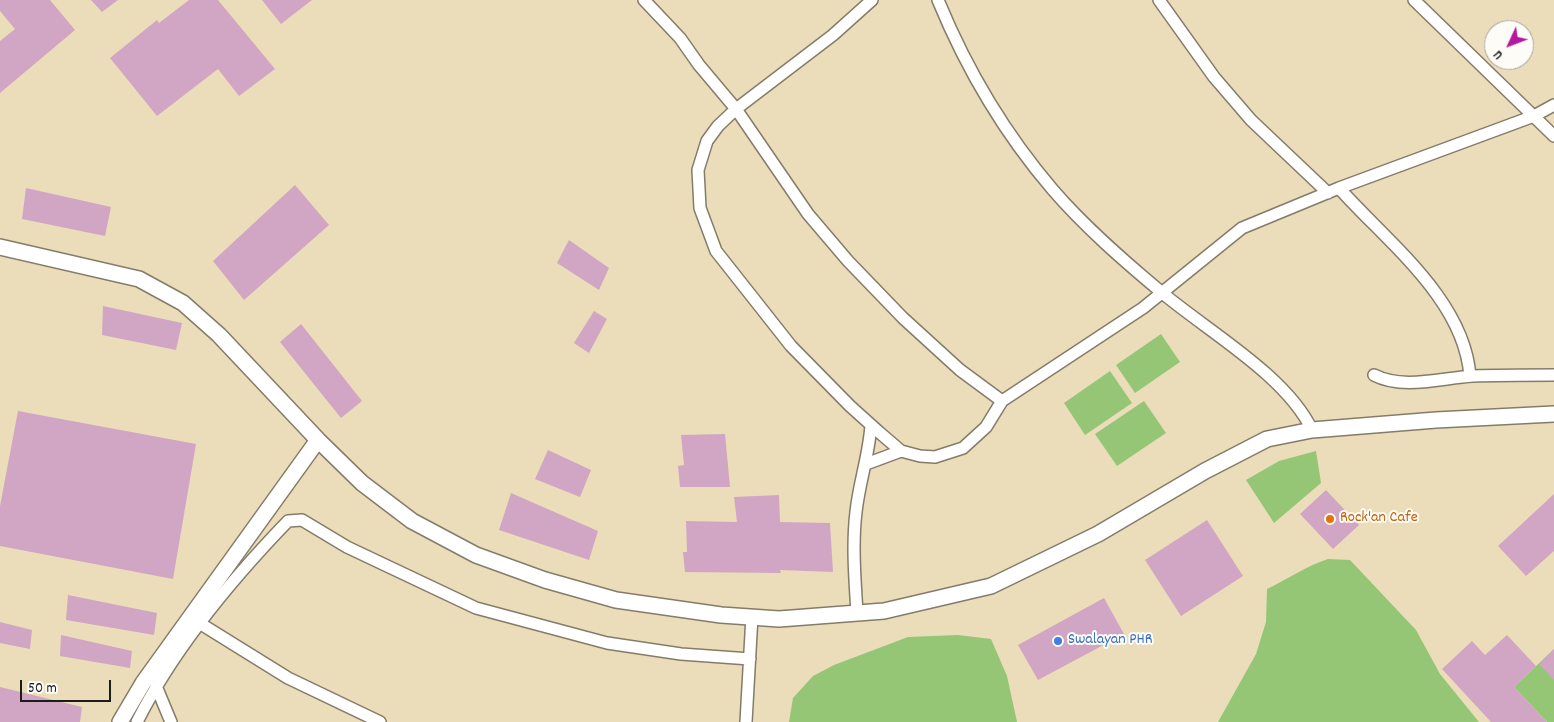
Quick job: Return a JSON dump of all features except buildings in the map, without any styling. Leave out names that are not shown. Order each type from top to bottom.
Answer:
[{"type":"street","points":[[644,0],[680,38],[699,65],[736,109],[808,214],[848,260],[903,318],[960,370],[1002,401]]},
{"type":"street","points":[[872,0],[833,35],[736,109],[707,141],[698,170],[700,208],[716,251],[792,346],[871,425],[901,450],[920,456],[935,457],[963,448],[986,427],[1002,401],[1143,308],[1242,228],[1339,188],[1534,116],[1554,105]]},
{"type":"street","points":[[938,0],[958,48],[1029,160],[1054,191],[1105,243],[1162,292],[1281,386],[1304,413],[1312,430]]},
{"type":"street","points":[[1159,0],[1214,77],[1251,120],[1328,193]]},
{"type":"street","points":[[1414,0],[1554,136]]},
{"type":"street","points":[[1339,188],[1413,264],[1431,288],[1452,320],[1468,356],[1470,376]]},
{"type":"street","points":[[0,247],[138,279],[176,299],[196,313],[219,335],[318,440],[362,483],[412,521],[476,555],[545,580],[616,600],[721,615],[779,619],[884,611],[991,586],[1098,534],[1241,451],[1267,439],[1312,430],[1436,420],[1554,414]]},
{"type":"street","points":[[1374,375],[1386,381],[1439,381],[1470,376],[1554,375]]},
{"type":"street","points":[[857,613],[855,517],[859,488],[866,464],[871,425]]},
{"type":"street","points":[[120,722],[143,683],[318,440]]},
{"type":"street","points":[[866,464],[901,450]]},
{"type":"street","points":[[137,722],[156,686],[201,624],[258,552],[288,521],[302,520],[354,550],[476,608],[607,643],[681,654],[750,659]]},
{"type":"street","points":[[746,722],[752,616]]},
{"type":"street","points":[[201,624],[288,678],[380,722]]},
{"type":"street","points":[[156,686],[171,722]]},
{"type":"green space","points":[[1161,334],[1180,362],[1135,393],[1116,365]]},
{"type":"green space","points":[[1110,371],[1132,403],[1085,435],[1064,403]]},
{"type":"green space","points":[[1144,401],[1166,433],[1117,466],[1095,434]]},
{"type":"green space","points":[[1316,451],[1321,483],[1274,523],[1246,480],[1279,461]]},
{"type":"green space","points":[[1328,559],[1350,560],[1416,630],[1440,674],[1479,722],[1218,722],[1256,654],[1266,622],[1267,589]]},
{"type":"green space","points":[[958,635],[991,639],[1007,676],[1017,722],[789,722],[793,698],[813,676],[834,665],[908,637]]},
{"type":"green space","points":[[1554,649],[1554,722],[1547,722],[1514,687]]},
{"type":"place","name":"Rock'an Cafe","points":[[1330,519]]},
{"type":"place","name":"Swalayan PHR","points":[[1058,641]]}]
